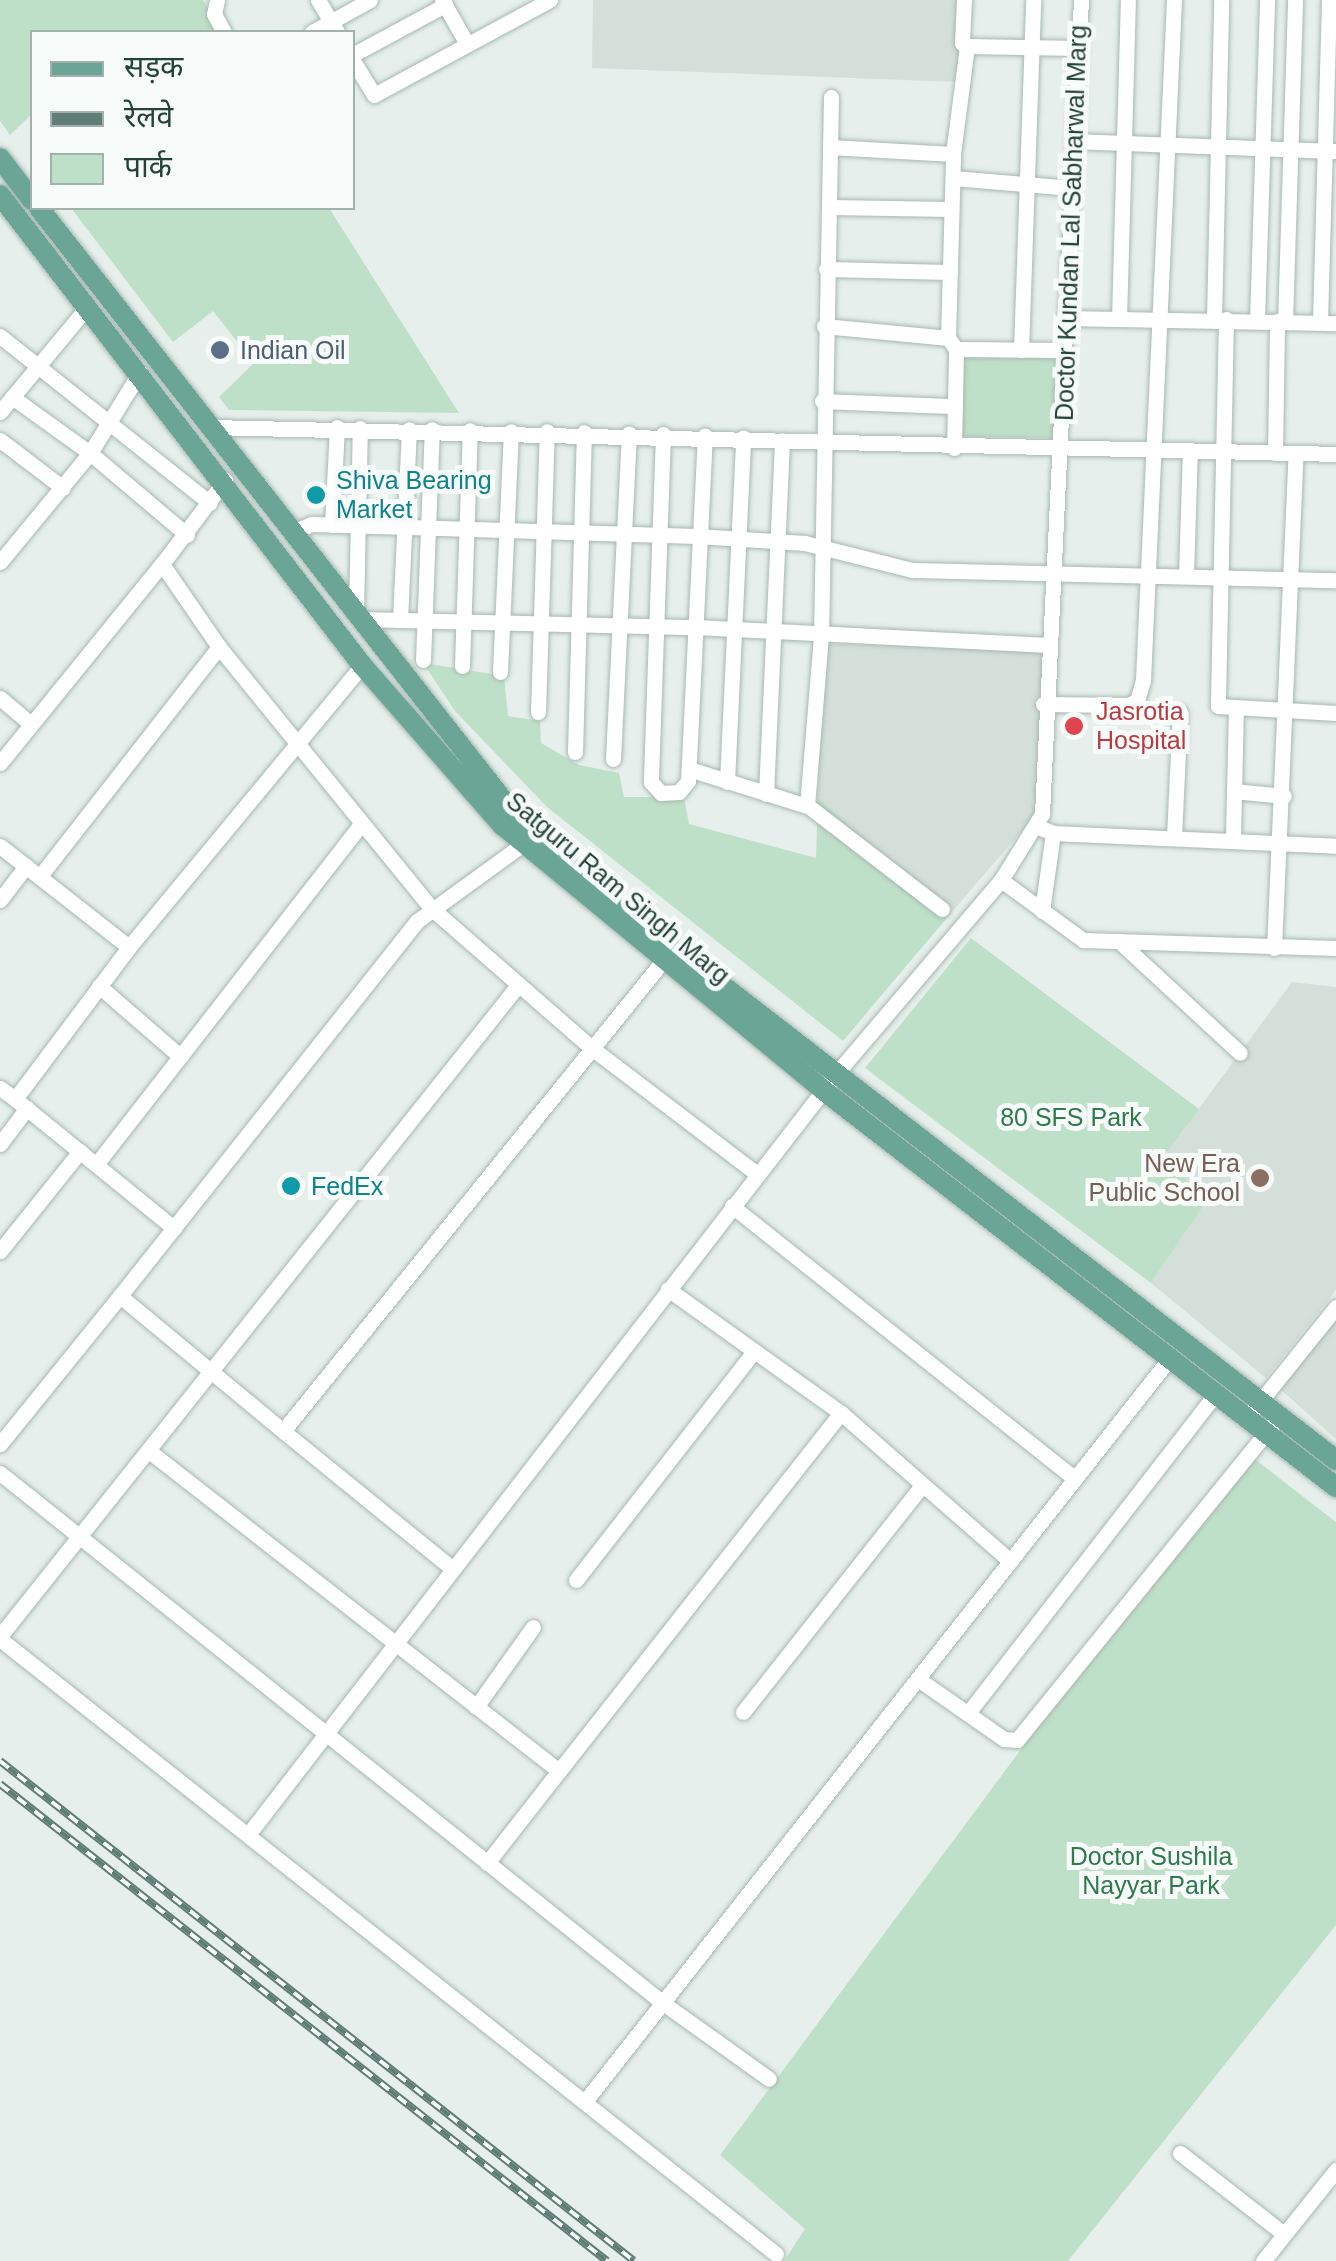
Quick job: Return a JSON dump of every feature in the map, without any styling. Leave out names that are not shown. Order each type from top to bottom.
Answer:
[{"type":"main road","points":[[0,158],[30,197]]},
{"type":"main road","name":"Satguru Ram Singh Marg","points":[[0,194],[225,480],[362,664],[523,844],[662,962],[1262,1399],[1336,1460]]},
{"type":"main road","name":"Satguru Ram Singh Marg","points":[[41,210],[510,810],[568,866],[829,1082],[1170,1358],[1336,1486]]},
{"type":"street","points":[[217,0],[214,14],[223,30]]},
{"type":"street","points":[[318,0],[334,27],[370,0]]},
{"type":"street","points":[[355,62],[374,95],[550,0]]},
{"type":"street","points":[[964,0],[962,43],[968,46],[1078,48]]},
{"type":"street","points":[[1021,350],[1033,0]]},
{"type":"street","name":"Doctor Kundan Lal Sabharwal Marg","points":[[1036,826],[1042,814],[1044,704],[1063,447],[1062,350],[1081,0]]},
{"type":"street","points":[[1120,318],[1128,0]]},
{"type":"street","points":[[1044,704],[1112,708],[1138,701],[1151,450],[1163,319],[1174,0]]},
{"type":"street","points":[[1221,0],[1216,145],[1222,449],[1216,577],[1217,703],[1236,710],[1336,713]]},
{"type":"street","points":[[1256,321],[1267,0]]},
{"type":"street","points":[[1275,453],[1296,0]]},
{"type":"street","points":[[1064,318],[1328,323],[1329,0]]},
{"type":"street","points":[[355,55],[444,3],[466,42]]},
{"type":"street","points":[[954,448],[950,272],[953,154],[968,46]]},
{"type":"street","points":[[689,769],[807,806],[822,637],[822,401],[831,97]]},
{"type":"street","points":[[1073,141],[1330,151]]},
{"type":"street","points":[[830,147],[953,154]]},
{"type":"street","points":[[953,178],[1072,188]]},
{"type":"street","points":[[829,207],[952,208]]},
{"type":"street","points":[[826,268],[950,272]]},
{"type":"street","points":[[0,412],[88,306]]},
{"type":"street","points":[[824,326],[1021,350],[1062,350]]},
{"type":"street","points":[[0,336],[210,502]]},
{"type":"street","points":[[0,562],[90,453],[140,372]]},
{"type":"street","points":[[12,397],[90,453],[187,535]]},
{"type":"street","points":[[822,401],[955,406]]},
{"type":"street","points":[[210,427],[547,431],[954,448],[1222,449],[1336,454]]},
{"type":"street","points":[[332,524],[337,427]]},
{"type":"street","points":[[360,428],[358,616],[580,626],[694,626],[822,637],[1048,645]]},
{"type":"street","points":[[400,620],[409,429]]},
{"type":"street","points":[[423,660],[432,430]]},
{"type":"street","points":[[462,666],[470,430]]},
{"type":"street","points":[[500,672],[511,431]]},
{"type":"street","points":[[538,712],[547,431]]},
{"type":"street","points":[[575,752],[584,432]]},
{"type":"street","points":[[613,759],[629,434]]},
{"type":"street","points":[[663,434],[652,782],[661,794],[680,792],[689,769],[696,536],[705,435]]},
{"type":"street","points":[[727,782],[743,437]]},
{"type":"street","points":[[0,440],[62,488]]},
{"type":"street","points":[[766,794],[782,440]]},
{"type":"street","points":[[1186,575],[1190,450]]},
{"type":"street","points":[[1274,948],[1294,579],[1296,453]]},
{"type":"street","points":[[0,764],[187,535],[225,480]]},
{"type":"street","points":[[292,532],[332,524],[621,538],[696,536],[780,543],[912,570],[1336,580]]},
{"type":"street","points":[[162,564],[219,648],[296,738],[430,908],[593,1048],[757,1174]]},
{"type":"street","points":[[40,876],[219,648]]},
{"type":"street","points":[[0,1144],[21,1103],[129,946],[296,738],[362,664]]},
{"type":"street","points":[[0,698],[31,724]]},
{"type":"street","points":[[1233,838],[1236,710]]},
{"type":"street","points":[[1174,837],[1180,712]]},
{"type":"street","points":[[1234,791],[1284,796]]},
{"type":"street","points":[[812,809],[962,926]]},
{"type":"street","points":[[98,1162],[361,824]]},
{"type":"street","points":[[250,1832],[829,1082],[1002,880],[1036,826],[1054,833],[1281,840],[1336,846]]},
{"type":"street","points":[[1042,911],[1054,833]]},
{"type":"street","points":[[0,1444],[430,908],[523,844]]},
{"type":"street","points":[[0,846],[129,946]]},
{"type":"street","points":[[0,900],[26,866]]},
{"type":"street","points":[[1002,880],[1081,939],[1336,948]]},
{"type":"street","points":[[1120,942],[1240,1054]]},
{"type":"street","points":[[282,1432],[662,962]]},
{"type":"street","points":[[519,984],[208,1367],[149,1451],[76,1534],[0,1637],[776,2254]]},
{"type":"street","points":[[99,986],[182,1057]]},
{"type":"street","points":[[0,1088],[98,1162],[174,1228]]},
{"type":"street","points":[[0,1251],[80,1151]]},
{"type":"street","points":[[732,1206],[1075,1479]]},
{"type":"street","points":[[668,1289],[840,1413],[1010,1561]]},
{"type":"street","points":[[120,1296],[452,1569]]},
{"type":"street","points":[[1248,1417],[1336,1307]]},
{"type":"street","points":[[576,1580],[754,1350]]},
{"type":"street","points":[[586,2100],[1170,1358]]},
{"type":"street","points":[[968,1713],[1216,1392]]},
{"type":"street","points":[[487,1863],[700,1600],[840,1413]]},
{"type":"street","points":[[918,1678],[1004,1740],[1017,1740],[1280,1414]]},
{"type":"street","points":[[149,1451],[559,1770]]},
{"type":"street","points":[[0,1473],[662,2003],[770,2080]]},
{"type":"street","points":[[743,1712],[922,1485]]},
{"type":"street","points":[[476,1708],[534,1627]]},
{"type":"street","points":[[1180,2153],[1284,2234]]},
{"type":"street","points":[[1263,2261],[1336,2170]]},
{"type":"shaded area","points":[[593,0],[960,0],[957,82],[592,68]]},
{"type":"shaded area","points":[[823,644],[1051,648],[1044,805],[951,913],[818,798]]},
{"type":"shaded area","name":"New Era Public School","points":[[1292,982],[1336,987],[1336,1290],[1266,1378],[1151,1283],[1208,1197],[1161,1160]]},
{"type":"shaded area","points":[[1336,1316],[1336,1439],[1279,1388]]},
{"type":"green space","points":[[0,0],[203,0],[221,30],[30,30],[30,116],[10,135],[0,121]]},
{"type":"green space","points":[[73,210],[330,210],[459,413],[229,410],[219,397],[254,363],[213,311],[173,342]]},
{"type":"green space","points":[[948,347],[1059,349],[1057,438],[947,436]]},
{"type":"green space","points":[[423,663],[504,676],[508,716],[540,721],[541,743],[579,765],[619,773],[624,797],[684,797],[689,824],[816,858],[818,798],[951,913],[843,1041],[547,807],[455,711]]},
{"type":"green space","name":"80 SFS Park","points":[[971,938],[1199,1109],[1161,1160],[1209,1197],[1151,1283],[865,1068]]},
{"type":"green space","name":"Doctor Sushila Nayyar Park","points":[[1243,1450],[1336,1522],[1336,1925],[1068,2261],[784,2261],[805,2229],[720,2155]]},
{"type":"railway","points":[[0,1761],[634,2261]]},
{"type":"railway","points":[[0,1784],[607,2261]]},
{"type":"place","name":"Indian Oil","points":[[220,350]]},
{"type":"place","name":"Shiva Bearing Market","points":[[316,495]]},
{"type":"place","name":"Jasrotia Hospital","points":[[1074,726]]},
{"type":"place","name":"New Era Public School","points":[[1260,1178]]},
{"type":"place","name":"FedEx","points":[[291,1186]]}]
